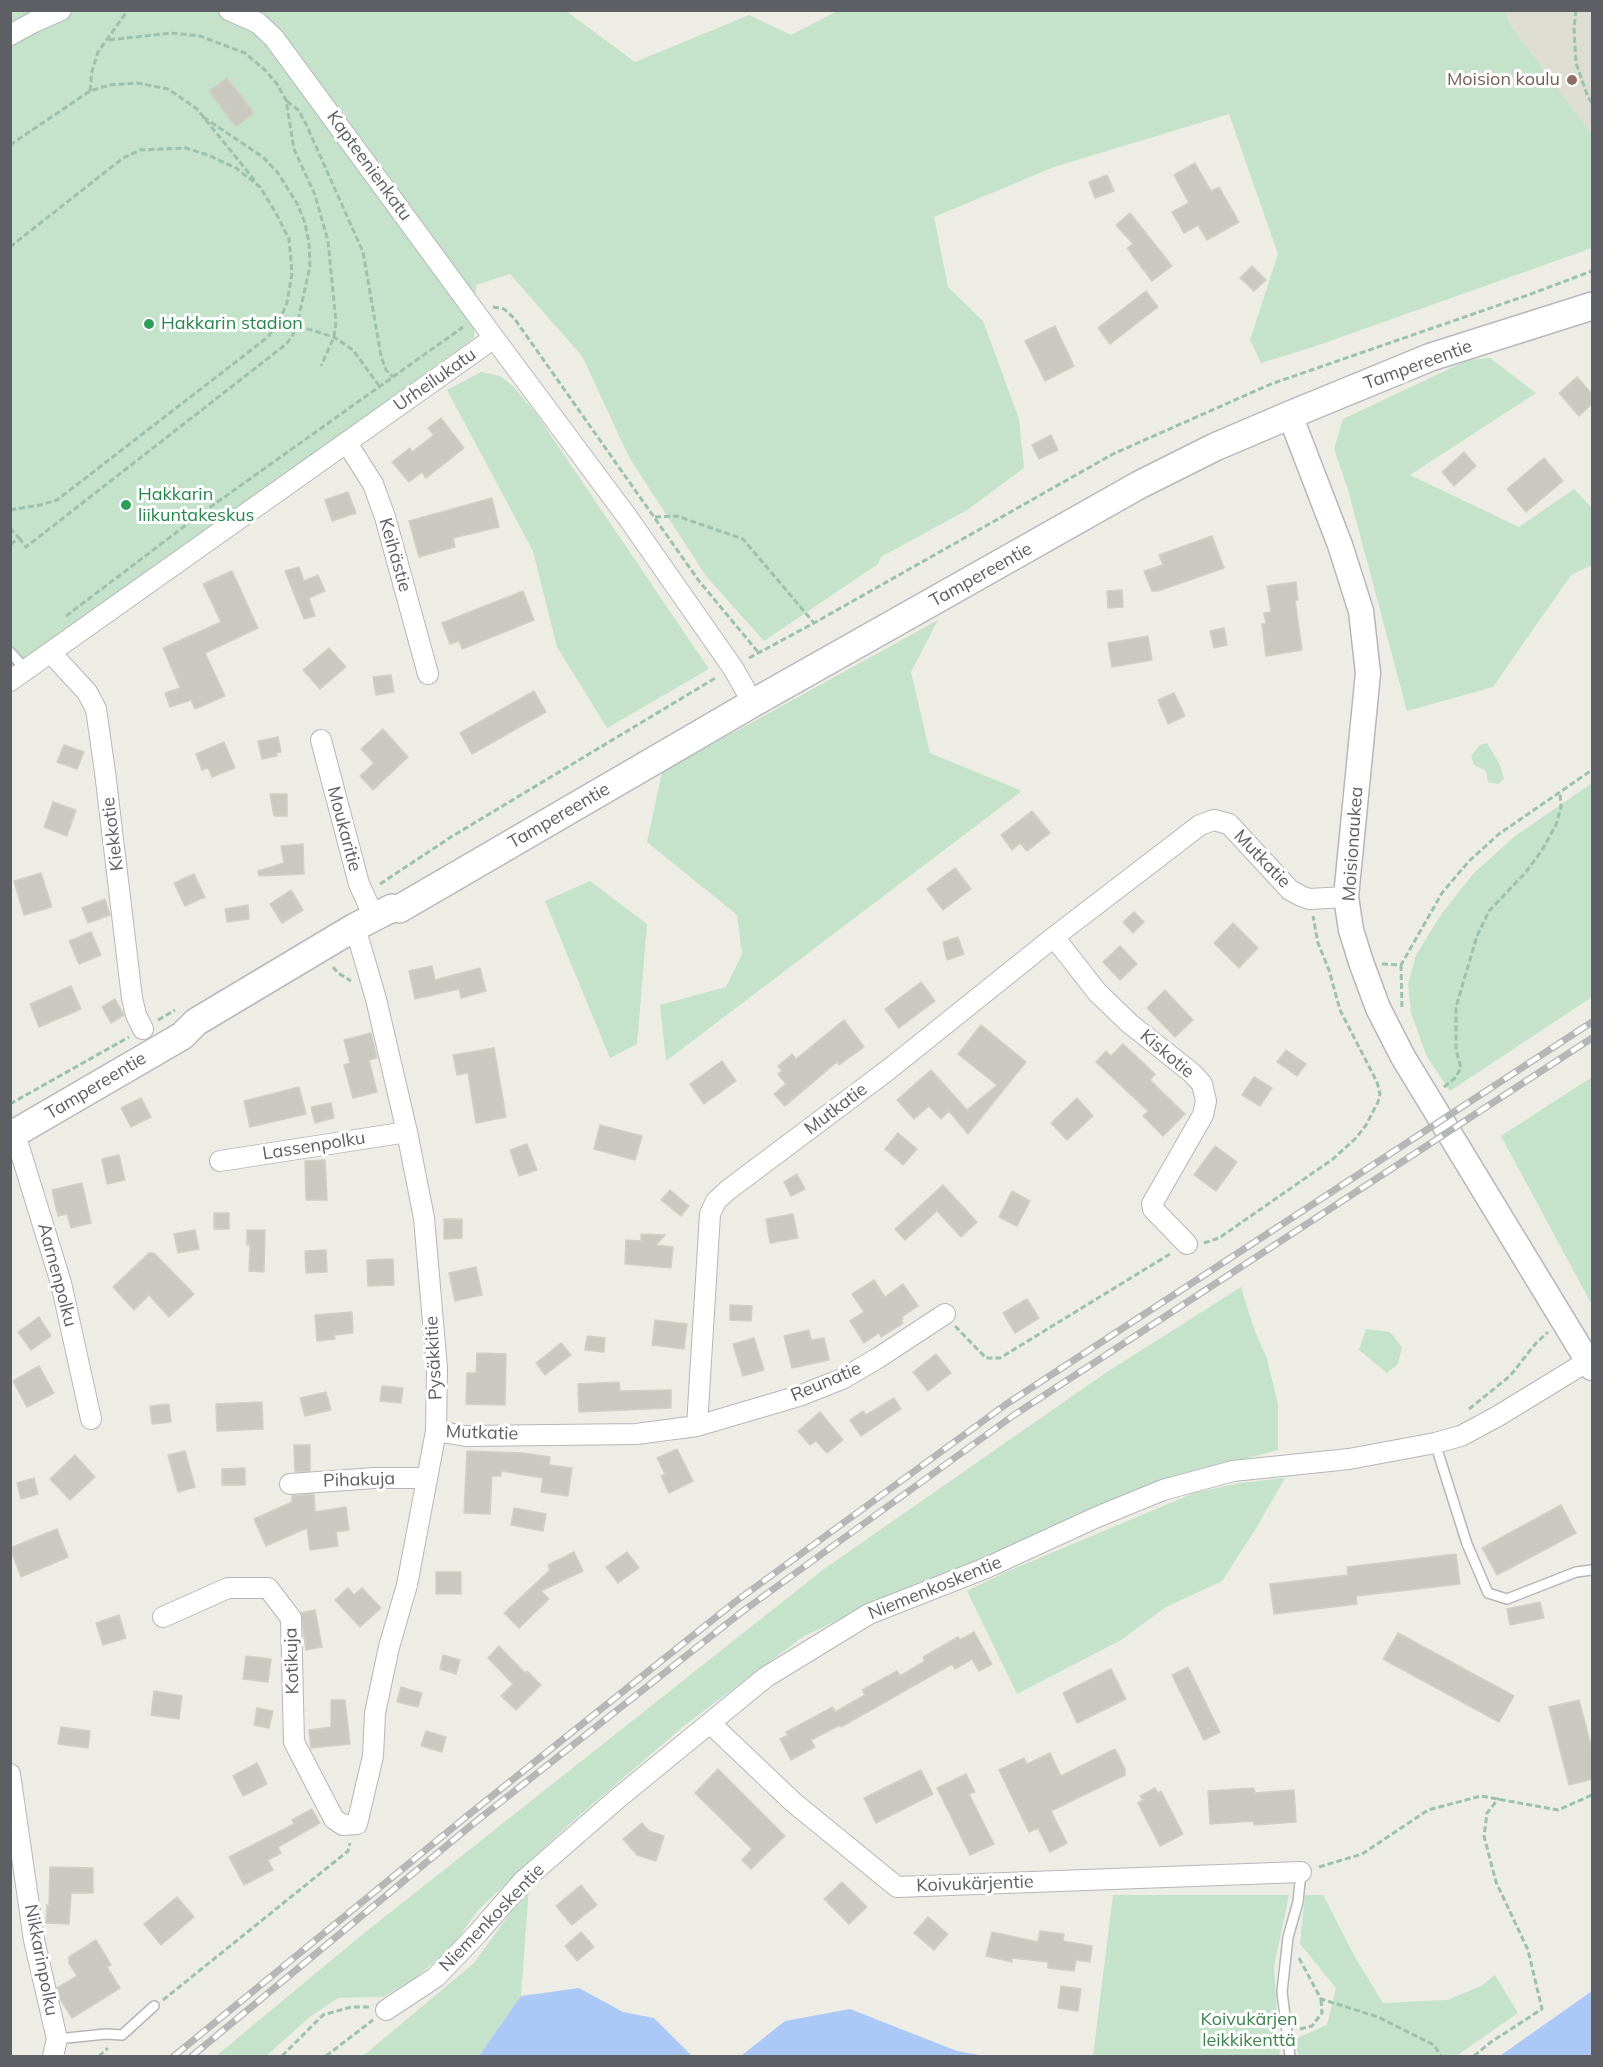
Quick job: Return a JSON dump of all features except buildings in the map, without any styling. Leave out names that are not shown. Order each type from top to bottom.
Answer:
[{"type":"main road","name":"Tampereentie","points":[[13,1135],[182,1036],[196,1022],[363,929],[392,908],[399,909],[753,703],[1139,485],[1215,447],[1290,414],[1431,357],[1593,306]]},
{"type":"main road","name":"Tampereentie","points":[[182,1036],[203,1033],[331,963],[363,929]]},
{"type":"street","points":[[10,35],[61,10]]},
{"type":"street","name":"Kapteenienkatu","points":[[229,10],[258,23],[274,38],[494,338]]},
{"type":"street","name":"Urheilukatu","points":[[18,676],[494,338],[634,527],[733,668],[753,703]]},
{"type":"street","name":"Moisionaukea","points":[[1290,414],[1340,545],[1361,611],[1368,673],[1346,897],[1352,930],[1378,1008],[1403,1057],[1590,1365]]},
{"type":"street","name":"Keihästie","points":[[347,443],[373,484],[385,517],[428,674]]},
{"type":"street","name":"Kiekkotie","points":[[51,653],[87,692],[96,709],[132,998],[136,1015],[143,1029]]},
{"type":"street","name":"Moukaritie","points":[[321,740],[359,884],[363,929]]},
{"type":"street","name":"Mutkatie","points":[[435,1431],[466,1436],[636,1434],[697,1426],[710,1214],[716,1201],[888,1070],[1054,937],[1200,825],[1214,820],[1229,824],[1290,890],[1309,899],[1346,897]]},
{"type":"street","name":"Pysäkkitie","points":[[357,1824],[373,1756],[375,1713],[389,1647],[407,1585],[427,1478],[435,1431],[437,1368],[424,1218],[407,1132],[371,978],[363,929]]},
{"type":"street","name":"Kiskotie","points":[[1054,937],[1097,992],[1129,1023],[1192,1073],[1202,1084],[1206,1101],[1203,1115],[1152,1204],[1153,1209],[1187,1244]]},
{"type":"street","name":"Lassenpolku","points":[[220,1161],[407,1132]]},
{"type":"street","name":"Aarnenpolku","points":[[13,1135],[61,1283],[92,1419]]},
{"type":"street","name":"Reunatie","points":[[697,1426],[799,1396],[843,1379],[945,1314]]},
{"type":"street","name":"Niemenkoskentie","points":[[386,2010],[436,1977],[523,1881],[617,1799],[766,1677],[869,1614],[986,1568],[1097,1517],[1163,1490],[1233,1471],[1349,1459],[1461,1436],[1590,1365]]},
{"type":"street","name":"Pihakuja","points":[[290,1484],[375,1478],[427,1478]]},
{"type":"street","name":"Kotikuja","points":[[164,1617],[228,1588],[268,1588],[291,1618],[294,1742],[334,1819],[343,1825],[357,1824]]},
{"type":"street","name":"Koivukärjentie","points":[[711,1724],[793,1802],[897,1887],[1301,1872]]},
{"type":"street","name":"Nikkarinpolku","points":[[10,1774],[34,1940],[55,2048]]},
{"type":"lane","points":[[10,652],[18,676]]},
{"type":"lane","points":[[1435,1443],[1467,1545],[1488,1593],[1507,1599],[1576,1572],[1593,1570]]},
{"type":"lane","points":[[1290,2056],[1281,1992],[1288,1937],[1298,1902],[1301,1872]]},
{"type":"lane","points":[[55,2048],[106,2034],[122,2035],[154,2006]]},
{"type":"path","points":[[90,92],[92,71],[98,52],[109,40],[128,10]]},
{"type":"path","points":[[1576,10],[1575,63],[1588,98],[1593,103]]},
{"type":"path","points":[[109,40],[171,33],[200,36],[245,53],[275,80],[286,100],[294,149],[315,195],[328,241],[336,322],[334,338],[321,366]]},
{"type":"path","points":[[10,145],[90,92],[122,83],[137,83],[168,89],[197,109],[260,188],[289,239],[292,273],[287,303],[268,337],[57,500],[10,510]]},
{"type":"path","points":[[286,100],[298,110],[305,122],[363,252],[381,356],[386,370],[393,377]]},
{"type":"path","points":[[10,528],[26,547],[285,345],[292,337],[297,326],[310,266],[309,243],[298,205],[278,173],[263,158],[203,117]]},
{"type":"path","points":[[10,247],[123,158],[140,150],[185,148],[208,155],[236,168],[260,188]]},
{"type":"path","points":[[61,620],[202,513],[478,315],[487,309],[499,307],[514,318],[699,581],[758,652]]},
{"type":"path","points":[[297,326],[334,338],[353,350],[380,387]]},
{"type":"path","points":[[654,517],[677,516],[743,539],[814,623]]},
{"type":"path","points":[[10,545],[19,538]]},
{"type":"path","points":[[1421,929],[1442,893],[1469,861],[1499,834],[1593,770]]},
{"type":"path","points":[[1442,1089],[1455,1078],[1461,1068],[1456,1050],[1456,1006],[1477,936],[1489,911],[1526,872],[1542,850],[1556,825],[1561,807],[1560,793]]},
{"type":"path","points":[[945,1314],[986,1358],[1000,1358],[1187,1244],[1204,1243],[1219,1238],[1334,1159],[1356,1138],[1366,1125],[1380,1094],[1377,1082],[1340,1010],[1329,970],[1318,943],[1309,899]]},
{"type":"path","points":[[331,963],[338,973],[354,982],[371,978]]},
{"type":"path","points":[[1464,1412],[1510,1376],[1536,1343],[1563,1318]]},
{"type":"path","points":[[1301,1872],[1362,1854],[1428,1810],[1481,1796],[1558,1810],[1593,1795]]},
{"type":"path","points":[[1474,2056],[1491,2042],[1542,2009],[1528,1950],[1496,1882],[1484,1836],[1487,1813],[1499,1798]]},
{"type":"path","points":[[154,2006],[348,1851],[357,1824]]},
{"type":"path","points":[[1286,2019],[1301,2030],[1312,2026],[1322,2013],[1322,1999],[1288,1937]]},
{"type":"path","points":[[1322,1999],[1378,2017],[1434,2045],[1441,2056]]},
{"type":"path","points":[[282,2056],[323,2015],[351,2007],[369,2006],[386,2010]]},
{"type":"path","points":[[326,2056],[386,2010]]},
{"type":"shaded area","name":"Moision koulu","points":[[1505,11],[1592,11],[1592,135],[1510,25]]},
{"type":"green space","points":[[839,10],[1505,11],[1510,25],[1592,135],[1592,248],[1313,347],[1261,363],[1250,340],[1278,254],[1229,114],[1054,167],[934,217],[948,287],[983,321],[1019,419],[1024,468],[967,510],[881,557],[878,564],[764,641],[706,576],[629,457],[582,356],[510,274],[476,285],[474,338],[11,672],[11,11],[566,11],[635,62],[749,15],[791,35]]},
{"type":"green space","points":[[1490,358],[1536,393],[1410,475],[1519,527],[1574,489],[1592,508],[1592,565],[1571,575],[1493,687],[1407,711],[1348,490],[1334,449],[1343,419],[1468,360]]},
{"type":"green space","points":[[481,372],[500,376],[513,386],[537,415],[709,669],[607,728],[557,647],[533,551],[447,390]]},
{"type":"green space","points":[[938,620],[911,672],[930,753],[1022,791],[666,1061],[660,1005],[726,987],[742,954],[737,915],[647,842],[662,772]]},
{"type":"green space","points":[[1487,743],[1500,765],[1504,779],[1498,784],[1488,782],[1486,771],[1474,765],[1471,756],[1480,745]]},
{"type":"green space","points":[[1592,783],[1592,997],[1450,1091],[1427,1057],[1411,1013],[1408,984],[1416,955],[1442,913],[1473,874],[1514,837]]},
{"type":"green space","points":[[590,881],[647,924],[637,1044],[610,1058],[545,901]]},
{"type":"green space","points":[[1592,1077],[1592,1305],[1501,1136]]},
{"type":"green space","points":[[1241,1287],[1253,1326],[1267,1359],[1278,1404],[1278,1450],[1183,1475],[1126,1494],[1016,1546],[917,1583],[804,1636],[685,1725],[566,1827],[478,1910],[450,1950],[412,1980],[383,1997],[338,1998],[311,2016],[266,2056],[216,2056],[363,1934],[824,1569],[1104,1374]]},
{"type":"green space","points":[[1366,1329],[1390,1332],[1402,1347],[1398,1364],[1387,1373],[1359,1350]]},
{"type":"green space","points":[[1285,1478],[1222,1581],[1166,1607],[1121,1640],[1017,1694],[967,1591],[1006,1572],[1194,1493],[1240,1483]]},
{"type":"green space","points":[[529,1887],[521,1996],[479,2056],[363,2056],[474,1963]]},
{"type":"green space","name":"Koivukärjen leikkikenttä","points":[[1113,1895],[1289,1895],[1274,1967],[1280,2056],[1093,2056]]},
{"type":"green space","points":[[1305,1895],[1323,1895],[1356,1959],[1383,2003],[1447,2000],[1481,1986],[1495,1975],[1518,2013],[1456,2056],[1298,2056],[1295,2039],[1327,2025],[1336,1988],[1300,1944]]},
{"type":"water","points":[[579,1988],[623,2012],[654,2018],[692,2056],[479,2056],[521,1996]]},
{"type":"water","points":[[1592,1991],[1592,2056],[1500,2056],[1504,2053]]},
{"type":"water","points":[[850,2009],[957,2051],[985,2056],[741,2056],[785,2021]]},
{"type":"railway","points":[[174,2056],[467,1816],[735,1602],[1005,1405],[1592,1022]]},
{"type":"railway","points":[[192,2056],[474,1823],[743,1611],[1014,1415],[1592,1038]]},
{"type":"place","name":"Moision koulu","points":[[1572,80]]},
{"type":"place","name":"Hakkarin stadion","points":[[149,324]]},
{"type":"place","name":"Hakkarin liikuntakeskus","points":[[126,505]]}]
